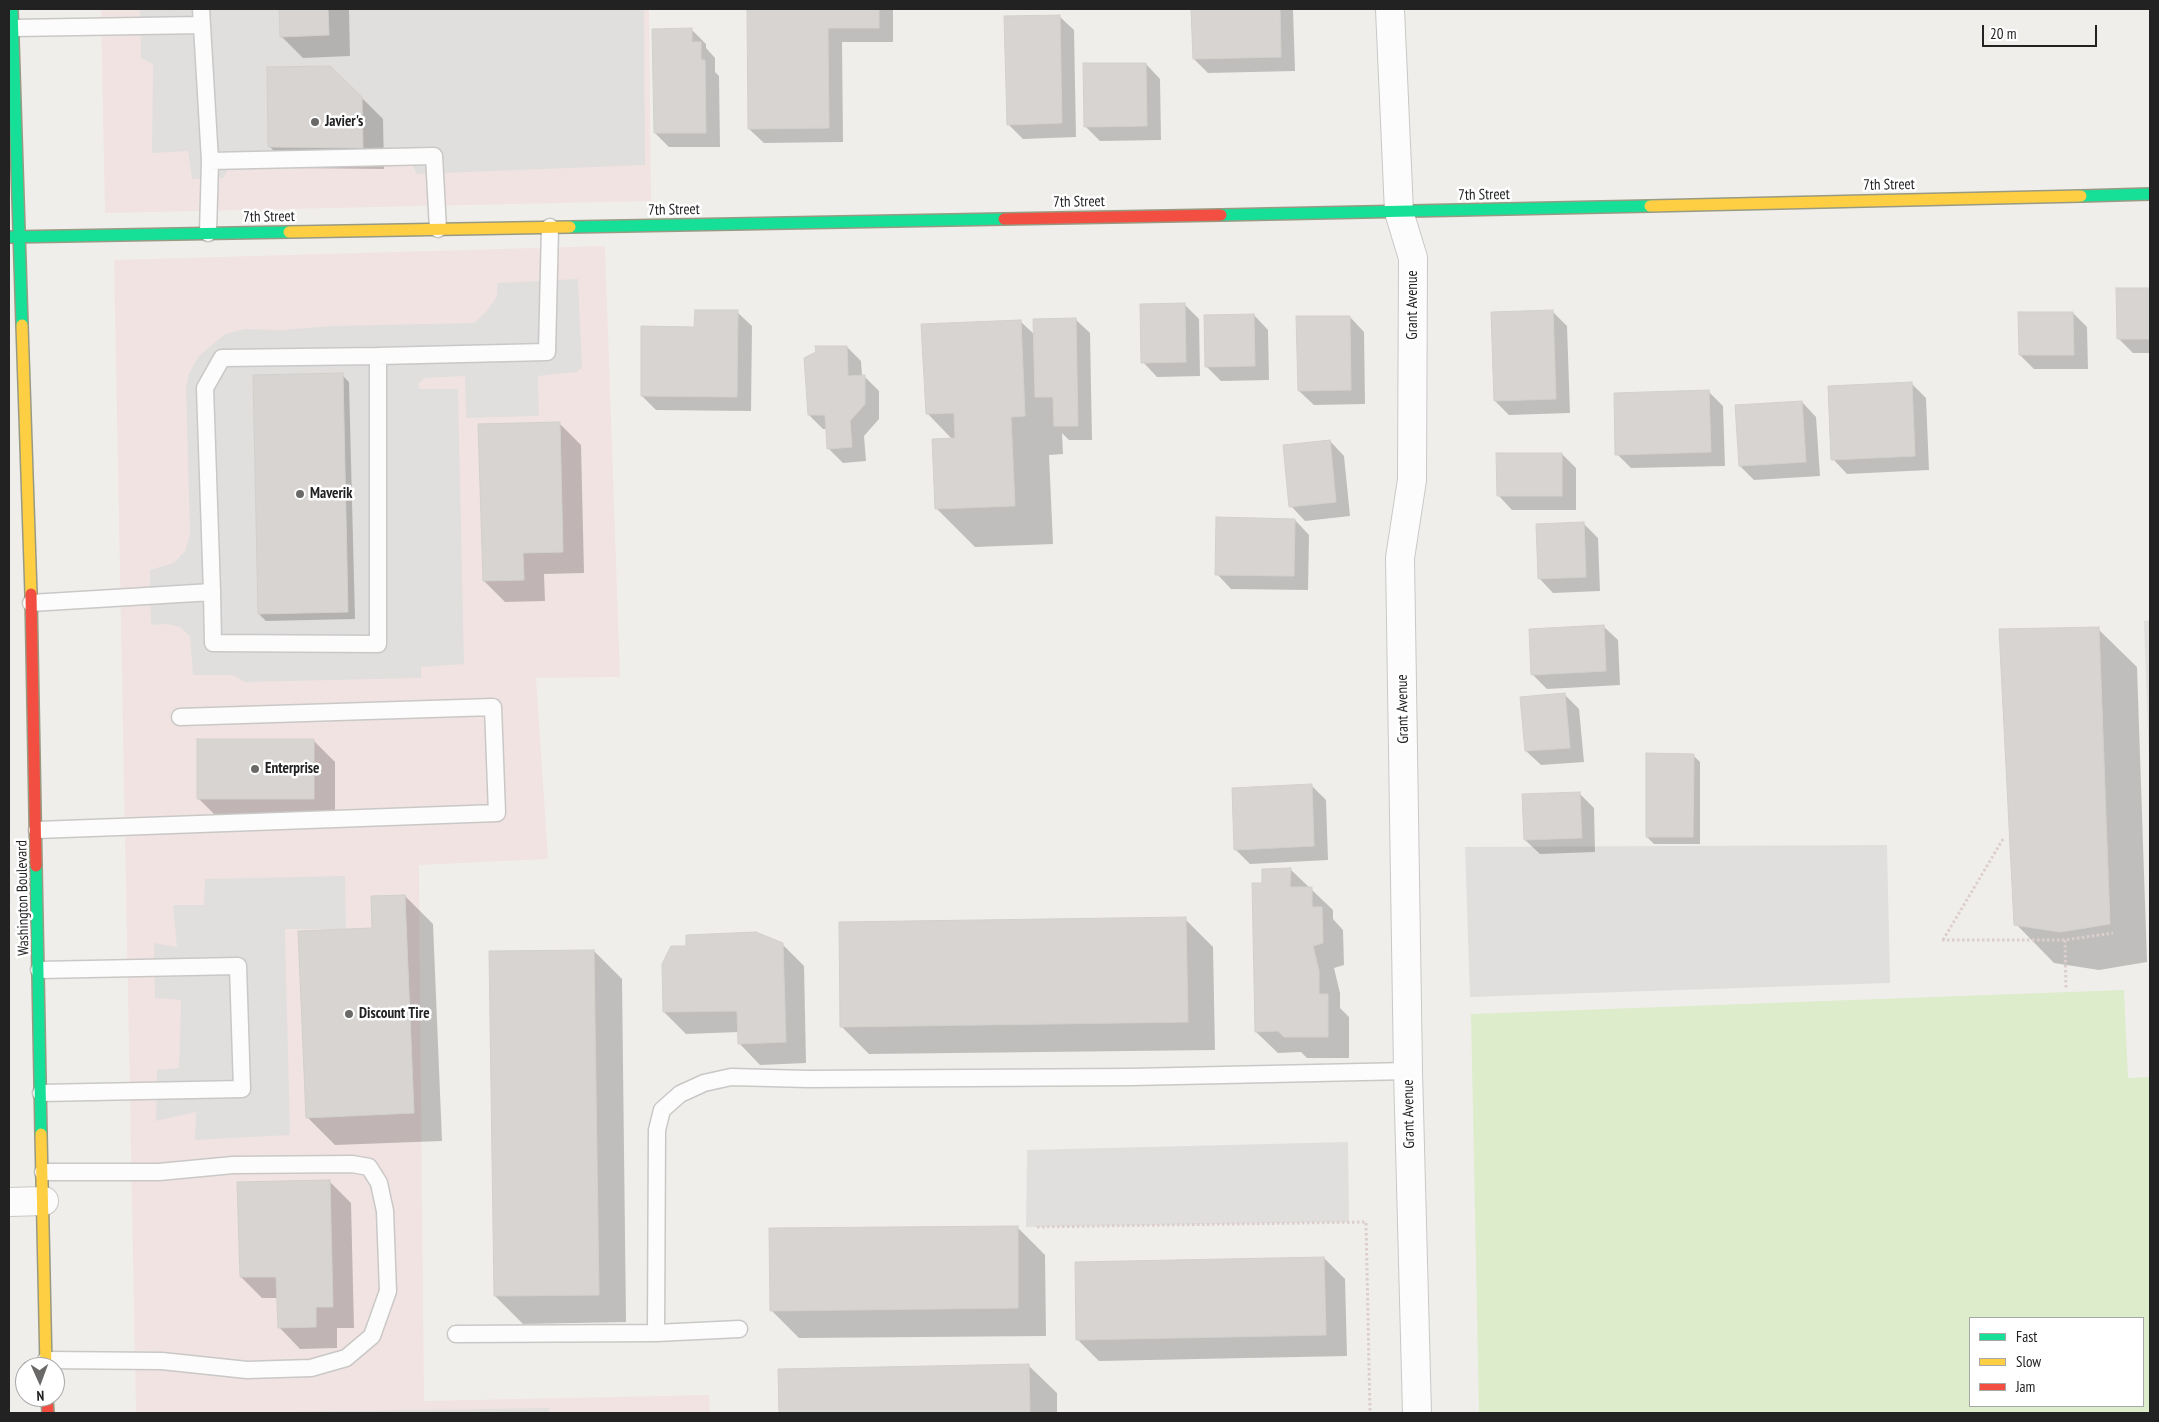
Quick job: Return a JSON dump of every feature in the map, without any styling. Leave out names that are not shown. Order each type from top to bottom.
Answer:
[{"type":"street","name":"Washington Boulevard","points":[[12,9],[14,237],[31,603],[37,830],[46,1357]]},
{"type":"street","name":"Grant Avenue","points":[[1390,9],[1399,212],[1413,258],[1412,480],[1400,558],[1408,1071],[1417,1413]]},
{"type":"street","name":"7th Street","points":[[14,237],[1399,212],[2150,194]]},
{"type":"street","points":[[9,1202],[44,1201]]},
{"type":"lane","points":[[201,9],[210,161],[208,233]]},
{"type":"lane","points":[[13,28],[202,25]]},
{"type":"lane","points":[[210,161],[434,156],[438,229]]},
{"type":"lane","points":[[378,356],[378,644],[213,643],[205,388],[222,358],[547,352],[550,227]]},
{"type":"lane","points":[[31,603],[212,592]]},
{"type":"lane","points":[[37,830],[497,813],[493,707],[180,717]]},
{"type":"lane","points":[[39,970],[238,966],[242,1089],[41,1092]]},
{"type":"lane","points":[[656,1333],[657,1130],[662,1110],[680,1094],[704,1083],[731,1077],[808,1079],[1122,1077],[1408,1071]]},
{"type":"lane","points":[[43,1172],[159,1172],[233,1165],[352,1164],[369,1167],[379,1183],[385,1211],[388,1291],[372,1336],[346,1358],[311,1368],[247,1370],[162,1361],[65,1364]]},
{"type":"lane","points":[[456,1334],[656,1333],[739,1329]]},
{"type":"path","points":[[2003,839],[1942,940],[2065,940],[2113,933]]},
{"type":"path","points":[[2065,940],[2066,990]]},
{"type":"path","points":[[1037,1227],[1366,1222],[1370,1413]]},
{"type":"shaded area","points":[[101,9],[649,9],[651,201],[105,213]]},
{"type":"shaded area","points":[[644,9],[645,165],[417,174],[412,165],[228,169],[223,178],[192,179],[188,151],[152,153],[153,64],[141,58],[140,10]]},
{"type":"shaded area","points":[[605,246],[620,677],[536,678],[548,859],[419,865],[424,1401],[709,1395],[710,1413],[136,1413],[114,260]]},
{"type":"shaded area","points":[[578,279],[582,367],[577,372],[538,376],[539,416],[466,418],[465,376],[425,378],[418,384],[420,389],[458,389],[464,664],[421,667],[421,678],[245,682],[232,675],[193,675],[190,636],[180,627],[167,624],[151,625],[150,570],[174,563],[185,551],[190,535],[186,388],[189,374],[198,357],[225,334],[245,329],[281,330],[332,326],[474,323],[487,311],[497,296],[497,283]]},
{"type":"shaded area","points":[[2150,620],[2150,787],[2144,621]]},
{"type":"shaded area","points":[[1887,845],[1890,983],[1470,997],[1465,847]]},
{"type":"shaded area","points":[[345,876],[346,929],[285,929],[290,1135],[195,1140],[196,1112],[156,1121],[157,1070],[179,1068],[181,1000],[155,998],[154,943],[177,947],[173,905],[204,905],[205,879]]},
{"type":"shaded area","points":[[1348,1142],[1349,1222],[1026,1227],[1027,1150]]},
{"type":"shaded area","points":[[549,1408],[549,1413],[215,1413]]},
{"type":"green space","points":[[2124,990],[2128,1078],[2150,1077],[2150,1413],[1479,1413],[1471,1014]]},
{"type":"building","points":[[279,9],[328,9],[329,35],[280,37]]},
{"type":"building","points":[[747,9],[879,9],[879,28],[828,28],[829,128],[748,129]]},
{"type":"building","points":[[1191,9],[1280,9],[1281,57],[1193,59]]},
{"type":"building","points":[[1060,15],[1062,123],[1007,125],[1004,16]]},
{"type":"building","points":[[692,28],[692,42],[701,42],[701,60],[705,60],[706,133],[654,133],[652,29]]},
{"type":"building","points":[[1083,63],[1146,63],[1147,126],[1084,127]]},
{"type":"building","name":"Javier's","points":[[330,66],[362,97],[363,148],[268,147],[267,67]]},
{"type":"building","points":[[2116,288],[2150,288],[2150,339],[2117,339]]},
{"type":"building","points":[[1185,303],[1186,362],[1141,363],[1140,304]]},
{"type":"building","points":[[695,310],[738,310],[737,397],[641,396],[641,326],[694,327]]},
{"type":"building","points":[[1553,310],[1556,399],[1494,401],[1491,312]]},
{"type":"building","points":[[2018,312],[2073,312],[2074,355],[2019,355]]},
{"type":"building","points":[[1254,314],[1255,366],[1205,367],[1204,315]]},
{"type":"building","points":[[1296,316],[1350,316],[1351,390],[1298,391]]},
{"type":"building","points":[[1076,318],[1078,426],[1054,426],[1053,397],[1035,397],[1033,319]]},
{"type":"building","points":[[1021,320],[1025,416],[1011,417],[1015,506],[935,509],[932,439],[955,438],[954,413],[926,414],[921,324]]},
{"type":"building","points":[[815,346],[847,346],[848,376],[865,375],[865,404],[850,421],[852,447],[827,449],[825,415],[808,415],[804,358],[816,352]]},
{"type":"building","name":"Maverik","points":[[343,373],[348,612],[258,614],[253,375]]},
{"type":"building","points":[[1912,382],[1915,456],[1831,460],[1828,386]]},
{"type":"building","points":[[1709,390],[1711,452],[1615,455],[1614,393]]},
{"type":"building","points":[[1802,401],[1806,462],[1739,466],[1735,405]]},
{"type":"building","points":[[560,422],[563,552],[523,553],[524,580],[483,581],[478,424]]},
{"type":"building","points":[[1330,440],[1336,502],[1289,507],[1283,445]]},
{"type":"building","points":[[1496,453],[1562,453],[1562,496],[1497,496]]},
{"type":"building","points":[[1216,517],[1295,519],[1294,576],[1215,575]]},
{"type":"building","points":[[1584,522],[1586,577],[1538,579],[1536,524]]},
{"type":"building","points":[[1604,625],[1606,671],[1531,675],[1529,629]]},
{"type":"building","points":[[2099,627],[2110,924],[2060,932],[2014,925],[1999,629]]},
{"type":"building","points":[[1565,693],[1570,748],[1525,751],[1520,697]]},
{"type":"building","name":"Enterprise","points":[[197,739],[314,739],[314,799],[197,799]]},
{"type":"building","points":[[1646,753],[1694,754],[1693,837],[1646,837]]},
{"type":"building","points":[[1312,784],[1314,846],[1234,850],[1232,788]]},
{"type":"building","points":[[1580,792],[1582,838],[1524,840],[1522,794]]},
{"type":"building","points":[[1291,868],[1290,887],[1312,887],[1312,907],[1322,907],[1323,943],[1313,946],[1319,971],[1319,994],[1328,994],[1328,1037],[1284,1037],[1278,1031],[1255,1032],[1252,883],[1262,883],[1262,869]]},
{"type":"building","points":[[405,895],[414,1113],[306,1118],[298,931],[372,928],[371,896]]},
{"type":"building","points":[[1186,917],[1188,1022],[840,1027],[839,922]]},
{"type":"building","points":[[756,932],[783,943],[786,1042],[738,1044],[737,1011],[663,1012],[662,964],[671,946],[686,946],[686,935]]},
{"type":"building","points":[[594,950],[599,1295],[494,1296],[489,951]]},
{"type":"building","points":[[330,1180],[333,1307],[316,1307],[316,1327],[278,1328],[276,1277],[240,1277],[237,1182]]},
{"type":"building","points":[[1018,1226],[1018,1308],[770,1311],[769,1228]]},
{"type":"building","points":[[1324,1257],[1326,1335],[1076,1340],[1075,1262]]},
{"type":"building","points":[[1029,1364],[1030,1413],[779,1413],[778,1369]]},
{"type":"traffic: fast","points":[[12,9],[22,325]]},
{"type":"traffic: fast","points":[[2081,196],[2150,194]]},
{"type":"traffic: fast","points":[[1221,215],[1650,206]]},
{"type":"traffic: fast","points":[[570,227],[1004,219]]},
{"type":"traffic: fast","points":[[9,237],[289,232]]},
{"type":"traffic: fast","points":[[36,866],[41,1134]]},
{"type":"traffic: slow","points":[[1650,206],[2081,196]]},
{"type":"traffic: slow","points":[[289,232],[570,227]]},
{"type":"traffic: slow","points":[[22,325],[31,594]]},
{"type":"traffic: slow","points":[[41,1134],[46,1357]]},
{"type":"traffic: jam","points":[[1004,219],[1221,215]]},
{"type":"traffic: jam","points":[[31,594],[36,866]]},
{"type":"traffic: jam","points":[[48,1407],[48,1413]]},
{"type":"place","name":"Javier's","points":[[315,122]]},
{"type":"place","name":"Maverik","points":[[300,494]]},
{"type":"place","name":"Enterprise","points":[[255,769]]},
{"type":"place","name":"Discount Tire","points":[[349,1014]]}]
